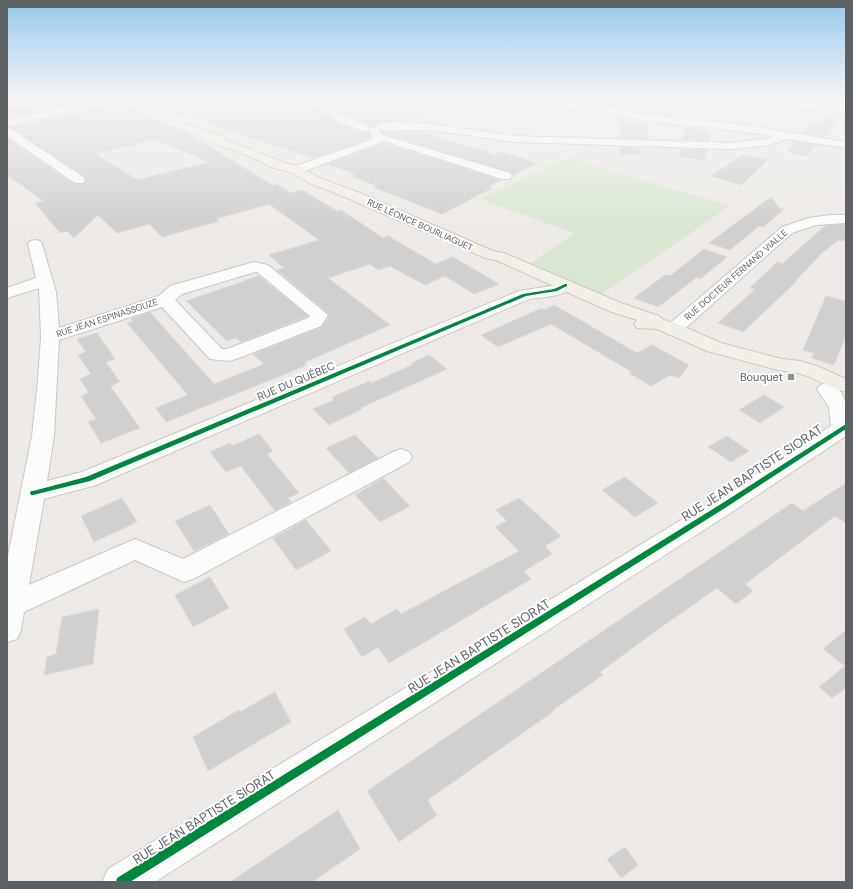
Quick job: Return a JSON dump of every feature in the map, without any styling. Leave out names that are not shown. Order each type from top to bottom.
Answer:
[{"type":"main road","name":"RUE LÉONCE BOURLIAGUET","points":[[217,141],[244,150],[278,165],[301,169],[313,180],[350,194],[490,255],[493,259],[532,283],[560,288],[623,318],[644,324],[666,327],[714,347],[782,365],[793,372],[840,390]]},
{"type":"street","points":[[22,141],[79,180]]},
{"type":"street","points":[[301,169],[356,141]]},
{"type":"street","points":[[395,141],[506,176]]},
{"type":"street","points":[[592,141],[730,146],[770,141]]},
{"type":"street","points":[[827,141],[846,145]]},
{"type":"street","name":"RUE DOCTEUR FERNAND VIALLE","points":[[666,327],[787,230],[804,223],[824,219],[846,219]]},
{"type":"street","points":[[7,630],[34,493],[43,436],[48,380],[50,336],[48,292],[40,257],[35,244]]},
{"type":"street","name":"RUE JEAN ESPINASSOUZE","points":[[50,336],[165,300],[176,290],[254,267],[262,268],[319,315],[315,322],[229,355],[217,355],[165,300]]},
{"type":"street","points":[[7,293],[45,281]]},
{"type":"street","name":"RUE DU QUÉBEC","points":[[34,493],[88,479],[532,283]]},
{"type":"street","name":"RUE JEAN BAPTISTE SIORAT","points":[[121,882],[716,511],[844,427],[840,406],[840,390]]},
{"type":"street","points":[[12,606],[135,549],[184,572],[401,457]]},
{"type":"green space","points":[[568,157],[730,206],[602,294],[531,263],[575,233],[479,199]]},
{"type":"building","points":[[7,141],[12,141],[74,184],[83,184],[86,179],[84,176],[31,141],[144,141],[96,154],[137,180],[209,162],[160,141],[202,141],[272,185],[276,184],[291,193],[302,190],[337,211],[341,210],[383,238],[388,236],[436,264],[453,257],[499,284],[474,294],[445,276],[425,285],[390,266],[378,270],[370,264],[328,278],[390,325],[305,362],[306,365],[300,368],[166,422],[156,408],[188,395],[127,323],[133,321],[131,319],[150,312],[214,384],[264,364],[253,354],[322,327],[329,316],[329,314],[277,270],[284,268],[269,255],[319,240],[269,204],[216,219],[219,221],[162,237],[149,224],[117,233],[98,215],[74,238],[67,231],[60,233],[35,203],[44,201],[7,175]]},
{"type":"building","points":[[264,141],[363,141],[313,158]]},
{"type":"building","points":[[408,141],[452,141],[496,155],[499,151],[537,163],[513,175],[510,172]]},
{"type":"building","points":[[795,142],[816,145],[807,156],[787,152]]},
{"type":"building","points":[[384,143],[501,180],[488,187],[492,188],[442,214],[373,187],[377,186],[351,176],[356,174],[328,164]]},
{"type":"building","points":[[618,147],[641,148],[638,155],[621,154]]},
{"type":"building","points":[[682,149],[707,150],[704,160],[680,157]]},
{"type":"building","points":[[743,155],[767,160],[742,185],[711,176]]},
{"type":"building","points":[[771,197],[779,208],[784,209],[763,227],[759,226],[730,250],[709,243]]},
{"type":"building","points":[[846,224],[846,241],[838,240],[824,251],[796,280],[797,281],[743,332],[718,323],[755,289],[750,288],[777,262],[782,264],[825,226]]},
{"type":"building","points":[[704,249],[727,257],[700,279],[697,277],[658,307],[634,298],[665,275],[670,276]]},
{"type":"building","points":[[259,276],[308,316],[241,342],[236,338],[227,341],[186,301]]},
{"type":"building","points":[[826,296],[846,301],[846,335],[834,365],[812,358],[814,353],[803,350]]},
{"type":"building","points":[[554,305],[637,353],[652,345],[689,365],[679,378],[670,375],[651,386],[629,373],[632,372],[551,324],[498,347],[481,335],[542,308],[544,310]]},
{"type":"building","points":[[97,333],[115,359],[106,362],[120,382],[110,386],[140,428],[101,443],[88,422],[96,419],[81,396],[89,393],[80,379],[91,374],[78,355],[86,352],[77,339]]},
{"type":"building","points":[[429,355],[447,369],[360,408],[362,409],[329,425],[313,409],[334,400],[332,397],[370,381],[372,383],[414,364],[412,363]]},
{"type":"building","points":[[764,395],[784,407],[760,423],[739,410]]},
{"type":"building","points":[[259,434],[273,451],[267,454],[299,493],[288,498],[291,502],[275,511],[241,466],[226,472],[210,452],[230,443],[232,446]]},
{"type":"building","points":[[355,435],[378,458],[349,473],[326,448]]},
{"type":"building","points":[[727,436],[749,451],[731,462],[708,447]]},
{"type":"building","points":[[625,477],[658,503],[635,517],[602,490]]},
{"type":"building","points":[[383,478],[410,506],[380,522],[355,495]]},
{"type":"building","points":[[846,483],[846,523],[835,516],[745,584],[753,591],[736,604],[717,588],[650,635],[600,672],[603,675],[429,799],[428,801],[437,815],[399,842],[367,791],[792,503],[803,511]]},
{"type":"building","points":[[122,498],[137,522],[94,542],[81,516]]},
{"type":"building","points":[[519,498],[561,536],[545,546],[552,554],[524,571],[531,579],[389,663],[378,647],[362,657],[344,629],[365,617],[371,624],[397,609],[401,614],[519,551],[495,527],[507,521],[496,510]]},
{"type":"building","points":[[210,505],[229,534],[194,551],[175,521]]},
{"type":"building","points":[[306,520],[331,551],[296,570],[273,538]]},
{"type":"building","points":[[210,577],[229,608],[193,627],[175,595]]},
{"type":"building","points":[[99,609],[93,664],[44,675],[47,657],[56,654],[62,617]]},
{"type":"building","points":[[846,630],[846,688],[832,698],[819,687],[845,666],[823,649]]},
{"type":"building","points":[[275,692],[291,722],[208,771],[193,737],[239,710],[240,712]]},
{"type":"building","points":[[338,810],[360,849],[312,882],[230,882]]},
{"type":"building","points":[[625,847],[638,865],[621,878],[607,859]]},
{"type":"cycle path","points":[[33,493],[88,479],[525,295],[555,290],[565,285]]},
{"type":"cycle path","points":[[121,882],[723,506],[846,426]]},
{"type":"place","name":"Bouquet","points":[[791,377]]}]
